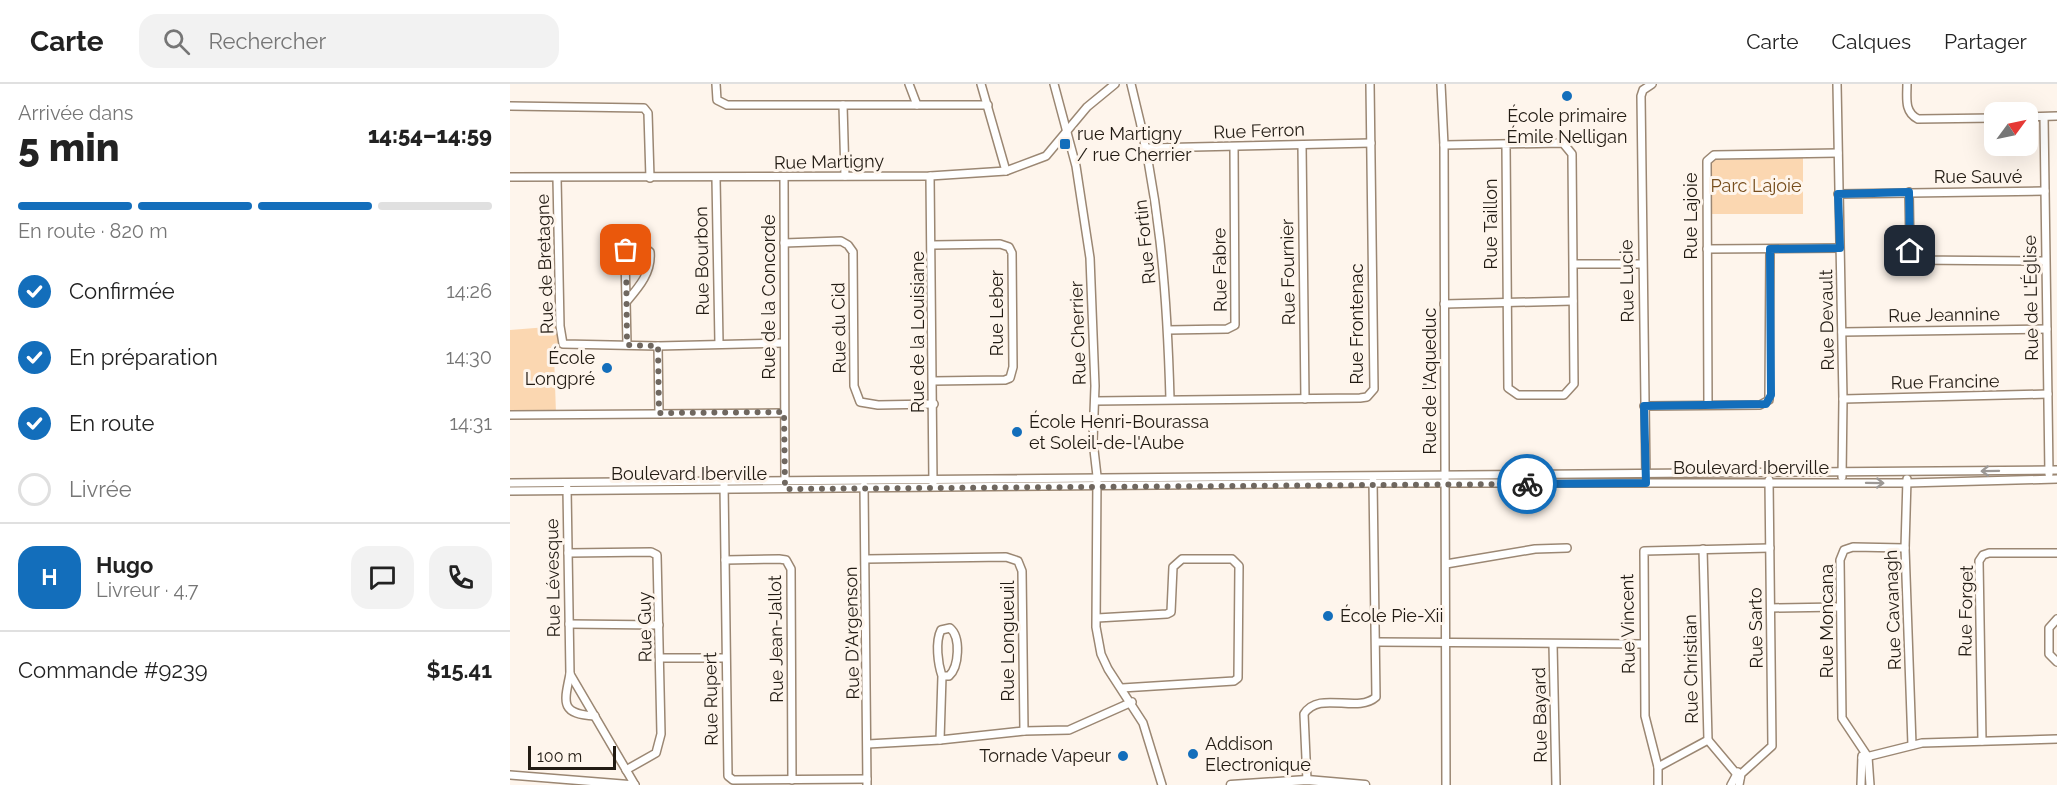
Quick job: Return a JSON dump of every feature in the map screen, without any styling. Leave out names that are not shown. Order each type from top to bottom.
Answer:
[{"type":"main road","points":[[1231,785],[1307,780],[1365,785]]},
{"type":"street","points":[[716,84],[717,99],[727,105],[988,105]]},
{"type":"street","points":[[909,84],[917,105]]},
{"type":"street","points":[[981,84],[1006,171]]},
{"type":"street","name":"Rue Cherrier","points":[[1054,84],[1076,166],[1090,258],[1095,401],[1093,441],[1096,482],[1097,618],[1101,654],[1132,702],[1151,742],[1162,785]]},
{"type":"street","name":"Rue Martigny","points":[[510,177],[784,178],[930,176],[1006,171],[1046,156],[1087,107],[1115,84]]},
{"type":"street","name":"Rue Fortin","points":[[1131,84],[1148,148],[1160,223],[1168,330],[1170,399]]},
{"type":"street","name":"Rue Frontenac","points":[[1095,401],[1368,397],[1374,389],[1370,84]]},
{"type":"street","name":"Rue de l'Aqueduc","points":[[1441,84],[1444,145],[1446,785]]},
{"type":"street","name":"Rue Lucie","points":[[1646,479],[1641,264],[1641,96],[1643,90],[1652,84]]},
{"type":"street","name":"Rue Devault","points":[[1837,84],[1843,483]]},
{"type":"street","points":[[1907,84],[1908,109],[1911,115],[1918,119],[1984,117]]},
{"type":"street","points":[[843,105],[845,176]]},
{"type":"street","points":[[510,106],[644,108],[648,113],[650,178]]},
{"type":"street","points":[[2038,117],[2057,116]]},
{"type":"street","name":"Rue de L'Église","points":[[2044,117],[2048,394],[2053,470],[2049,479]]},
{"type":"street","name":"Rue Ferron","points":[[1148,148],[1371,143]]},
{"type":"street","points":[[1444,145],[1563,143],[1572,154],[1574,264],[1573,301],[1444,303]]},
{"type":"street","name":"Rue Fournier","points":[[1302,145],[1305,399]]},
{"type":"street","name":"Rue Taillon","points":[[1506,145],[1508,388],[1518,395],[1564,395],[1574,384],[1573,301]]},
{"type":"street","name":"Rue Fabre","points":[[1168,330],[1227,329],[1235,325],[1234,147]]},
{"type":"street","name":"Rue Lajoie","points":[[1708,405],[1706,164],[1714,155],[1838,153]]},
{"type":"street","name":"Rue de la Louisiane","points":[[930,176],[933,245],[933,488]]},
{"type":"street","name":"Rue de Bretagne","points":[[557,178],[560,326],[563,344],[658,346],[784,343]]},
{"type":"street","name":"Rue Bourbon","points":[[716,178],[718,343]]},
{"type":"street","name":"Rue de la Concorde","points":[[784,178],[785,485]]},
{"type":"street","name":"Rue Sauvé","points":[[1838,194],[2045,191]]},
{"type":"street","points":[[1909,192],[1910,251],[1913,260],[2045,261]]},
{"type":"street","name":"Rue du Cid","points":[[784,243],[841,241],[848,244],[853,252],[854,386],[860,402],[878,405],[934,404]]},
{"type":"street","points":[[627,301],[638,289],[649,267],[650,252],[639,244],[626,250],[627,345]]},
{"type":"street","name":"Rue Leber","points":[[933,245],[1000,244],[1009,247],[1012,253],[1012,374],[1005,380],[933,381]]},
{"type":"street","points":[[1707,249],[1840,248]]},
{"type":"street","points":[[1644,406],[1760,405],[1769,400],[1770,249]]},
{"type":"street","points":[[1574,264],[1641,264]]},
{"type":"street","name":"Rue Jeannine","points":[[1842,332],[2047,329]]},
{"type":"street","points":[[658,346],[659,413]]},
{"type":"street","name":"Rue Francine","points":[[1843,399],[2048,394]]},
{"type":"street","points":[[510,415],[784,412]]},
{"type":"street","name":"Boulevard Iberville","points":[[1373,480],[1446,484],[1769,474],[2053,470]]},
{"type":"street","name":"Rue Cavanagh","points":[[1907,473],[1905,548],[1912,745]]},
{"type":"street","name":"Rue Sarto","points":[[1739,778],[1772,746],[1769,474]]},
{"type":"street","name":"Boulevard Iberville","points":[[510,483],[567,486],[785,485],[933,480],[1096,482],[1373,480],[1446,476],[1646,479],[1769,484],[2057,479]]},
{"type":"street","points":[[1307,780],[1304,714],[1308,708],[1317,704],[1367,703],[1376,697],[1373,480]]},
{"type":"street","name":"Boulevard Iberville","points":[[864,484],[933,488],[1096,482]]},
{"type":"street","name":"Rue D'Argenson","points":[[864,484],[867,782]]},
{"type":"street","name":"Rue Rupert","points":[[724,485],[728,776],[733,780],[867,782]]},
{"type":"street","name":"Boulevard Iberville","points":[[510,491],[567,486]]},
{"type":"street","name":"Rue Lévesque","points":[[567,486],[570,674],[564,699],[570,712],[595,716]]},
{"type":"street","name":"Rue Moncana","points":[[1865,758],[1842,718],[1840,560],[1844,550],[1852,547],[1905,548]]},
{"type":"street","points":[[1446,564],[1534,549],[1567,548]]},
{"type":"street","name":"Rue Vincent","points":[[1658,785],[1658,767],[1645,716],[1644,551],[1770,548]]},
{"type":"street","name":"Rue Christian","points":[[1703,549],[1708,740],[1739,778]]},
{"type":"street","name":"Rue Guy","points":[[568,553],[651,552],[657,555],[661,658],[659,746],[651,757],[626,770]]},
{"type":"street","name":"Rue Forget","points":[[1982,741],[1979,561],[1983,555],[1989,554],[2057,553]]},
{"type":"street","name":"Rue Longueuil","points":[[866,559],[1006,557],[1018,561],[1022,572],[1023,731]]},
{"type":"street","name":"Rue Jean-Jallot","points":[[725,560],[779,559],[786,560],[791,569],[792,780]]},
{"type":"street","points":[[1097,618],[1167,614],[1173,608],[1173,567],[1182,559],[1232,559],[1239,566],[1238,678],[1234,681],[1122,688]]},
{"type":"street","points":[[1771,608],[1840,607]]},
{"type":"street","points":[[2057,619],[2049,628],[2049,654],[2057,662]]},
{"type":"street","points":[[569,624],[659,625]]},
{"type":"street","points":[[940,740],[942,676],[939,667],[939,635],[941,630],[951,628],[956,637],[955,667],[949,676],[942,676]]},
{"type":"street","points":[[1377,642],[1643,644]]},
{"type":"street","name":"Rue Bayard","points":[[1553,644],[1556,785]]},
{"type":"street","points":[[661,658],[725,658]]},
{"type":"street","name":"Rue Lévesque","points":[[570,674],[635,785]]},
{"type":"street","points":[[868,744],[940,740],[1023,731],[1069,730],[1132,702]]},
{"type":"street","points":[[1865,758],[1912,745],[2057,739]]},
{"type":"street","points":[[1658,767],[1708,740]]},
{"type":"street","points":[[1861,785],[1865,758]]},
{"type":"street","points":[[1865,758],[1870,785]]},
{"type":"street","points":[[510,775],[635,785]]},
{"type":"street","points":[[1731,785],[1739,778]]},
{"type":"green space","name":"Parc Lajoie","points":[[1803,158],[1803,214],[1710,214],[1710,165],[1713,160]]},
{"type":"green space","points":[[560,326],[563,344],[554,354],[556,414],[510,415],[510,330]]},
{"type":"way so far","points":[[626,250],[624,256],[627,345],[658,346],[659,413],[784,412],[785,489],[1373,483],[1527,484]]},
{"type":"place","name":"École primaire Émile Nelligan","points":[[1567,96]]},
{"type":"place","name":"rue Martigny / rue Cherrier","points":[[1065,144]]},
{"type":"place","name":"École Longpré","points":[[607,368]]},
{"type":"place","name":"École Henri-Bourassa et Soleil-de-l'Aube","points":[[1017,432]]},
{"type":"place","name":"École Pie-Xii","points":[[1328,616]]},
{"type":"place","name":"Addison Electronique","points":[[1193,754]]},
{"type":"place","name":"Tornade Vapeur","points":[[1123,756]]},
{"type":"route","points":[[1527,484],[1646,483],[1644,406],[1766,404],[1771,395],[1770,249],[1840,248],[1838,194],[1909,192],[1910,251]]}]
